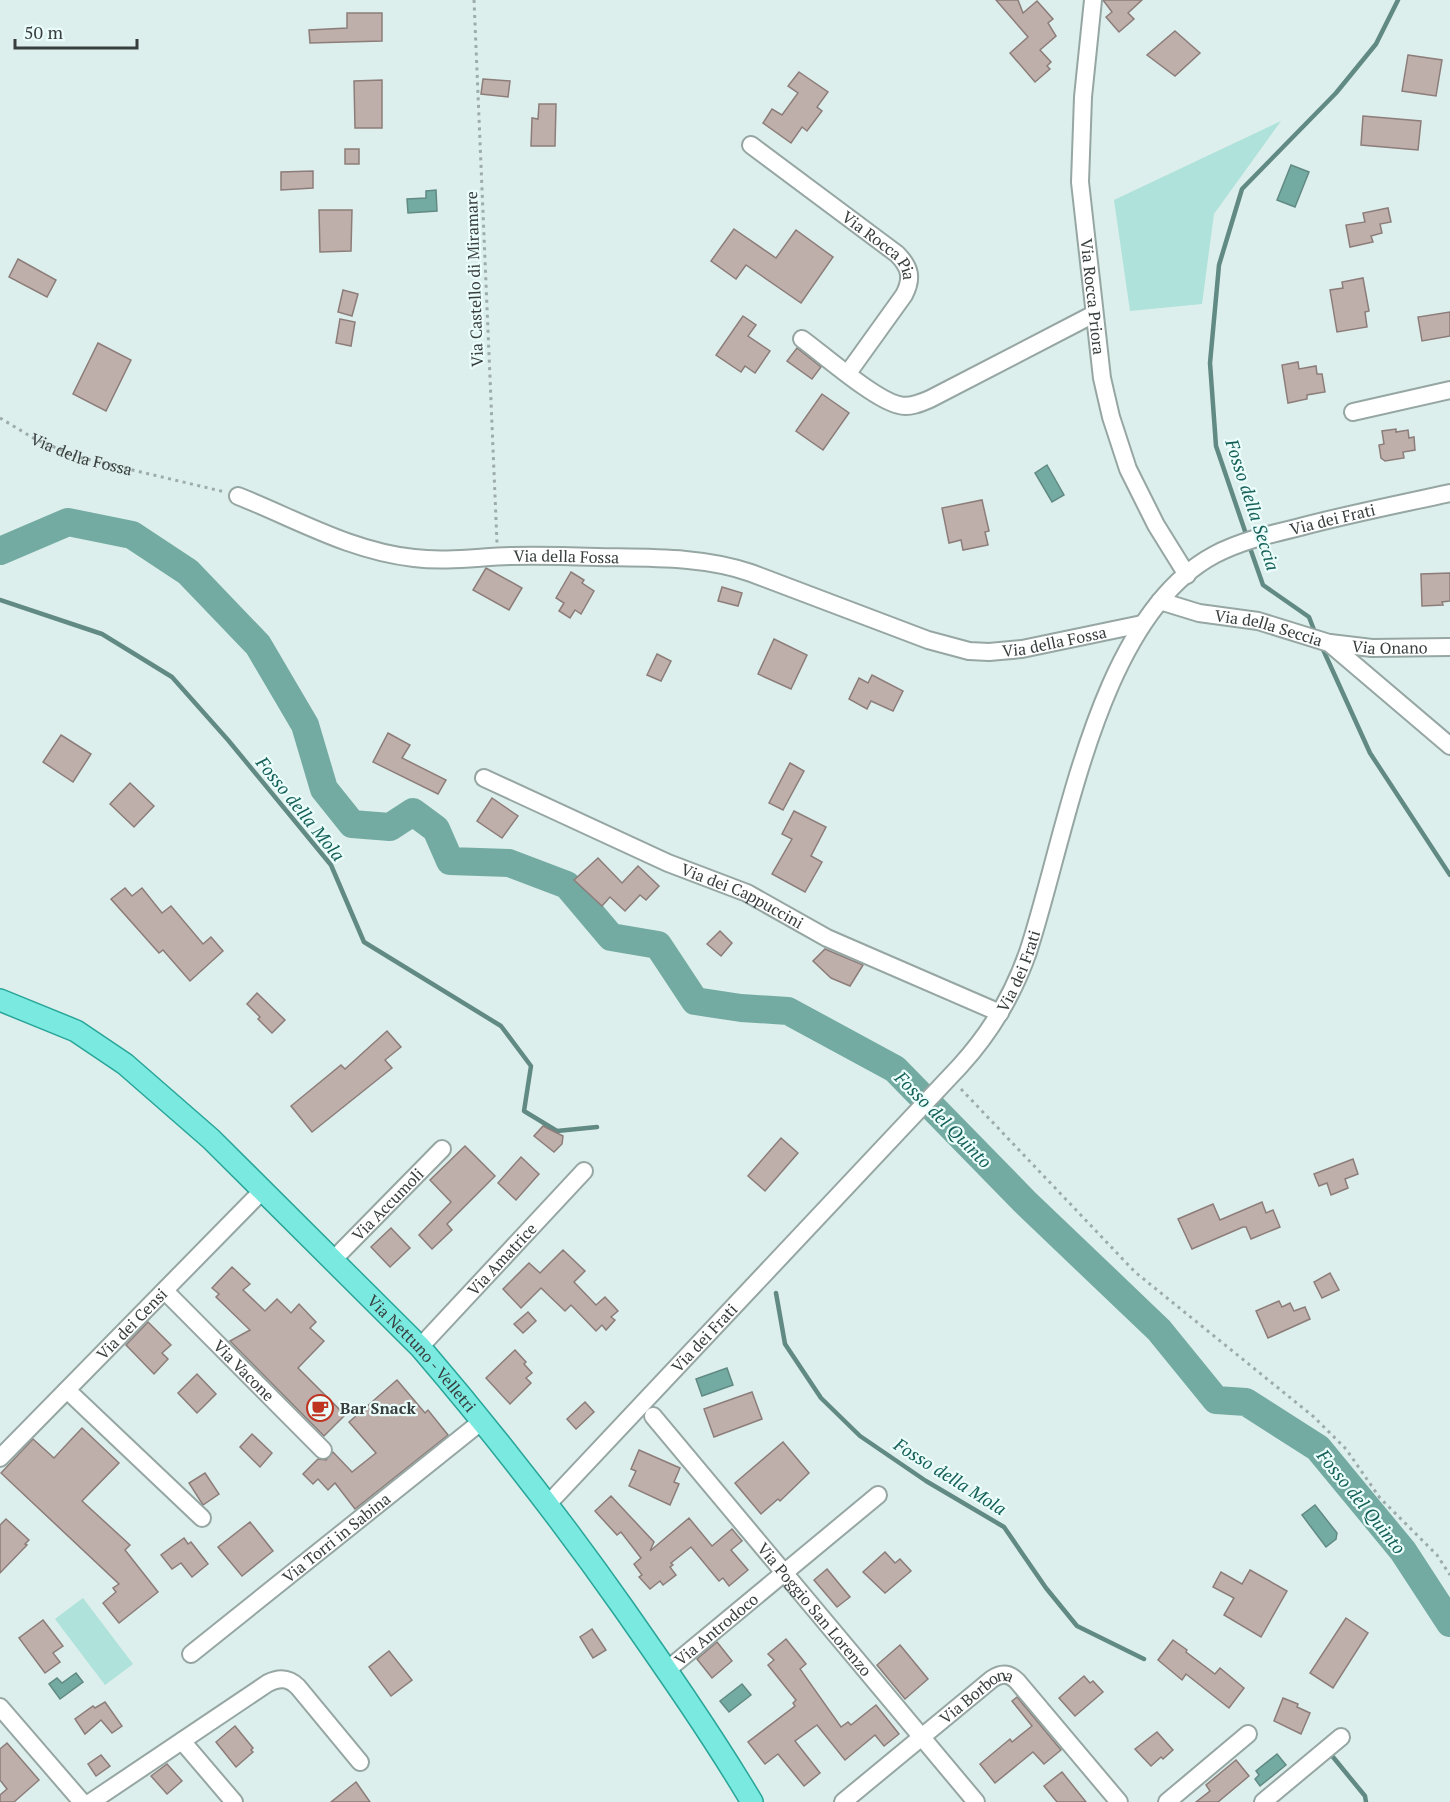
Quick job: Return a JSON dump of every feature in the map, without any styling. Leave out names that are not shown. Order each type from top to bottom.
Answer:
[{"type":"main road","name":"Via Nettuno - Velletri","points":[[0,1000],[71,1029],[105,1049],[184,1115],[420,1347],[548,1504],[667,1670],[752,1802]]},
{"type":"street","name":"Via Rocca Priora","points":[[1092,0],[1083,97],[1080,168],[1094,314],[1105,392],[1120,450],[1142,498],[1187,574]]},
{"type":"street","name":"Via Rocca Pia","points":[[752,145],[897,254],[908,267],[911,275],[904,295],[848,374]]},
{"type":"street","points":[[802,339],[889,402],[900,405],[916,404],[930,399],[1094,314]]},
{"type":"street","points":[[1353,412],[1450,390]]},
{"type":"street","name":"Via dei Frati","points":[[548,1504],[944,1083],[974,1050],[1000,1013],[1017,981],[1030,946],[1080,772],[1104,700],[1125,653],[1142,624],[1160,601],[1187,574],[1208,558],[1238,544],[1347,515],[1450,493]]},
{"type":"street","name":"Via della Fossa","points":[[238,496],[322,533],[383,553],[434,560],[498,556],[650,558],[722,565],[751,573],[928,640],[976,651],[1022,649],[1142,624]]},
{"type":"street","name":"Via della Seccia","points":[[1160,601],[1199,613],[1244,618],[1329,643],[1450,746]]},
{"type":"street","name":"Via Onano","points":[[1329,643],[1372,648],[1450,647]]},
{"type":"street","name":"Via dei Cappuccini","points":[[484,778],[668,863],[747,893],[827,938],[1000,1013]]},
{"type":"street","name":"Via Accumoli","points":[[333,1260],[442,1149]]},
{"type":"street","name":"Via Amatrice","points":[[420,1347],[584,1172]]},
{"type":"street","name":"Via dei Censi","points":[[0,1458],[165,1292],[262,1190]]},
{"type":"street","name":"Via Vacone","points":[[165,1292],[323,1450]]},
{"type":"street","points":[[67,1390],[202,1518]]},
{"type":"street","name":"Via Poggio San Lorenzo","points":[[653,1416],[976,1802]]},
{"type":"street","name":"Via Torri in Sabina","points":[[191,1654],[482,1421]]},
{"type":"street","name":"Via Antrodoco","points":[[667,1670],[878,1495]]},
{"type":"street","name":"Via Borbona","points":[[843,1802],[992,1679],[1000,1675],[1009,1675],[1017,1681],[1119,1802]]},
{"type":"street","points":[[91,1802],[268,1683],[283,1679],[291,1681],[298,1687],[360,1761]]},
{"type":"street","points":[[0,1707],[82,1802]]},
{"type":"street","points":[[1167,1802],[1248,1734]]},
{"type":"street","points":[[1263,1802],[1341,1737]]},
{"type":"street","points":[[182,1741],[234,1802]]},
{"type":"path","name":"Via Castello di Miramare","points":[[474,0],[498,556]]},
{"type":"path","name":"Via della Fossa","points":[[0,418],[35,439],[78,457],[238,496]]},
{"type":"path","points":[[944,1083],[1136,1272],[1314,1417],[1346,1449],[1380,1498],[1437,1556],[1450,1575]]},
{"type":"shaded area","points":[[1281,121],[1214,214],[1202,304],[1130,311],[1114,200]]},
{"type":"shaded area","points":[[1291,165],[1309,172],[1295,207],[1277,200]]},
{"type":"shaded area","points":[[436,190],[437,211],[408,213],[407,199],[426,198],[426,191]]},
{"type":"shaded area","points":[[1047,465],[1064,495],[1052,502],[1035,473]]},
{"type":"shaded area","points":[[727,1368],[733,1385],[702,1396],[696,1379]]},
{"type":"shaded area","points":[[1315,1505],[1337,1533],[1336,1539],[1326,1547],[1302,1515]]},
{"type":"shaded area","points":[[83,1598],[133,1664],[105,1685],[55,1619]]},
{"type":"shaded area","points":[[76,1673],[83,1682],[60,1699],[49,1684],[57,1678],[62,1683]]},
{"type":"shaded area","points":[[742,1684],[751,1695],[729,1712],[720,1701]]},
{"type":"shaded area","points":[[1277,1754],[1286,1765],[1260,1786],[1255,1779],[1259,1775],[1256,1771]]},
{"type":"building","points":[[996,0],[1018,0],[1023,13],[1037,1],[1053,19],[1048,23],[1056,36],[1040,50],[1051,62],[1047,66],[1050,69],[1035,82],[1010,53],[1028,37]]},
{"type":"building","points":[[1103,0],[1142,0],[1128,13],[1134,19],[1119,32],[1106,17],[1112,12]]},
{"type":"building","points":[[347,13],[382,13],[382,41],[310,43],[309,30],[347,28]]},
{"type":"building","points":[[1175,31],[1200,53],[1175,76],[1147,55]]},
{"type":"building","points":[[1408,55],[1442,60],[1436,96],[1402,91]]},
{"type":"building","points":[[799,72],[828,92],[817,107],[822,111],[807,131],[802,127],[791,143],[763,123],[772,109],[782,115],[798,93],[788,86]]},
{"type":"building","points":[[483,79],[510,81],[508,97],[481,94]]},
{"type":"building","points":[[382,80],[382,128],[355,128],[354,81]]},
{"type":"building","points":[[539,104],[556,104],[555,146],[531,146],[532,118],[538,119]]},
{"type":"building","points":[[1363,116],[1421,121],[1418,150],[1361,145]]},
{"type":"building","points":[[345,149],[359,149],[359,164],[345,164]]},
{"type":"building","points":[[313,171],[313,188],[281,190],[281,172]]},
{"type":"building","points":[[1388,208],[1391,222],[1380,224],[1382,233],[1371,236],[1373,242],[1350,247],[1346,225],[1365,222],[1363,213]]},
{"type":"building","points":[[319,210],[352,210],[351,251],[320,252]]},
{"type":"building","points":[[734,229],[776,258],[796,230],[833,257],[801,303],[746,265],[736,279],[711,261]]},
{"type":"building","points":[[18,259],[56,280],[47,297],[9,277]]},
{"type":"building","points":[[1363,278],[1369,311],[1365,312],[1367,327],[1337,332],[1330,290],[1343,288],[1342,282]]},
{"type":"building","points":[[343,290],[358,294],[352,316],[338,312]]},
{"type":"building","points":[[1450,312],[1450,336],[1422,341],[1418,317]]},
{"type":"building","points":[[743,316],[756,325],[748,336],[770,351],[755,373],[745,366],[741,372],[716,355]]},
{"type":"building","points":[[340,319],[355,322],[351,346],[336,343]]},
{"type":"building","points":[[98,343],[131,360],[106,411],[73,394]]},
{"type":"building","points":[[797,348],[821,367],[812,379],[787,361]]},
{"type":"building","points":[[1298,362],[1299,369],[1316,366],[1317,374],[1322,374],[1325,392],[1307,395],[1307,399],[1288,403],[1282,365]]},
{"type":"building","points":[[822,394],[849,413],[823,450],[796,431]]},
{"type":"building","points":[[1396,429],[1396,432],[1408,430],[1409,438],[1414,437],[1415,450],[1403,452],[1404,458],[1385,461],[1381,458],[1379,445],[1384,444],[1382,431]]},
{"type":"building","points":[[982,500],[989,531],[985,532],[988,545],[963,550],[961,540],[949,543],[942,508]]},
{"type":"building","points":[[486,568],[522,588],[509,610],[473,590]]},
{"type":"building","points":[[571,572],[584,580],[582,583],[594,591],[581,614],[575,610],[570,618],[559,611],[564,603],[556,598]]},
{"type":"building","points":[[1450,573],[1450,601],[1442,602],[1443,605],[1422,606],[1421,574]]},
{"type":"building","points":[[722,587],[742,593],[738,606],[718,601]]},
{"type":"building","points":[[774,639],[807,655],[791,689],[758,674]]},
{"type":"building","points":[[657,654],[671,661],[661,681],[647,675]]},
{"type":"building","points":[[872,675],[903,691],[893,711],[871,701],[867,709],[849,699],[859,678],[868,683]]},
{"type":"building","points":[[388,733],[410,745],[402,758],[446,780],[438,794],[373,762]]},
{"type":"building","points":[[61,735],[91,754],[73,782],[43,762]]},
{"type":"building","points":[[790,763],[804,771],[783,810],[769,803]]},
{"type":"building","points":[[130,783],[154,806],[134,827],[110,804]]},
{"type":"building","points":[[492,798],[518,816],[502,838],[477,821]]},
{"type":"building","points":[[794,811],[826,827],[811,856],[822,862],[805,892],[772,874],[792,839],[782,834]]},
{"type":"building","points":[[598,858],[622,883],[638,866],[659,886],[646,900],[640,895],[625,911],[610,897],[602,906],[574,880]]},
{"type":"building","points":[[125,888],[132,896],[142,888],[162,913],[171,906],[203,944],[211,937],[223,951],[190,981],[163,950],[159,953],[111,899]]},
{"type":"building","points":[[720,931],[732,943],[721,956],[707,944]]},
{"type":"building","points":[[825,949],[863,965],[850,986],[831,978],[813,961]]},
{"type":"building","points":[[257,993],[285,1020],[272,1033],[247,1004]]},
{"type":"building","points":[[387,1031],[401,1047],[385,1060],[392,1068],[312,1132],[291,1106],[341,1065],[345,1069]]},
{"type":"building","points":[[543,1126],[563,1136],[562,1144],[554,1152],[534,1136]]},
{"type":"building","points":[[781,1138],[798,1153],[765,1191],[748,1176]]},
{"type":"building","points":[[465,1146],[495,1176],[447,1224],[452,1230],[432,1249],[419,1235],[451,1202],[430,1180]]},
{"type":"building","points":[[521,1157],[539,1174],[516,1200],[498,1183]]},
{"type":"building","points":[[1353,1159],[1358,1174],[1345,1179],[1348,1188],[1331,1195],[1327,1183],[1319,1186],[1314,1174]]},
{"type":"building","points":[[1262,1202],[1266,1213],[1273,1210],[1280,1227],[1251,1239],[1246,1227],[1243,1227],[1192,1249],[1178,1219],[1213,1204],[1220,1220]]},
{"type":"building","points":[[391,1228],[410,1248],[390,1267],[371,1247]]},
{"type":"building","points":[[563,1250],[585,1271],[574,1282],[596,1305],[605,1297],[618,1311],[611,1317],[615,1320],[606,1330],[602,1325],[596,1331],[571,1305],[565,1311],[541,1288],[521,1308],[503,1289],[529,1263],[540,1273]]},
{"type":"building","points":[[232,1267],[250,1284],[243,1290],[265,1311],[277,1299],[291,1313],[299,1304],[316,1322],[310,1328],[324,1341],[298,1368],[345,1415],[324,1436],[230,1341],[250,1330],[216,1297],[219,1294],[212,1288]]},
{"type":"building","points":[[1330,1273],[1339,1290],[1322,1298],[1314,1282]]},
{"type":"building","points":[[1279,1301],[1282,1307],[1290,1303],[1294,1311],[1305,1307],[1310,1319],[1268,1338],[1256,1311]]},
{"type":"building","points":[[528,1312],[536,1321],[523,1333],[514,1324]]},
{"type":"building","points":[[148,1322],[171,1345],[162,1353],[168,1359],[154,1374],[126,1345]]},
{"type":"building","points":[[515,1350],[532,1373],[526,1378],[531,1383],[510,1404],[486,1378]]},
{"type":"building","points":[[197,1374],[216,1394],[197,1413],[178,1393]]},
{"type":"building","points":[[397,1380],[425,1413],[428,1410],[448,1435],[355,1509],[335,1483],[328,1490],[318,1479],[313,1484],[303,1474],[318,1459],[326,1460],[333,1452],[352,1472],[376,1453],[349,1422]]},
{"type":"building","points":[[752,1392],[762,1419],[714,1437],[704,1409]]},
{"type":"building","points":[[585,1402],[594,1412],[576,1429],[567,1419]]},
{"type":"building","points":[[82,1428],[119,1463],[82,1501],[130,1545],[125,1550],[158,1592],[119,1623],[103,1603],[116,1592],[113,1588],[119,1584],[1,1473],[33,1439],[54,1458]]},
{"type":"building","points":[[252,1434],[272,1453],[260,1467],[240,1447]]},
{"type":"building","points":[[783,1442],[809,1473],[780,1501],[778,1499],[761,1514],[735,1483]]},
{"type":"building","points":[[639,1450],[680,1468],[674,1482],[679,1484],[670,1505],[629,1486],[636,1471],[631,1469]]},
{"type":"building","points":[[205,1473],[219,1494],[203,1505],[189,1483]]},
{"type":"building","points":[[611,1496],[654,1542],[650,1551],[689,1518],[712,1546],[732,1529],[742,1541],[731,1550],[748,1570],[729,1586],[723,1578],[719,1581],[691,1547],[671,1563],[673,1565],[670,1567],[676,1575],[663,1585],[660,1581],[650,1589],[639,1577],[642,1575],[634,1564],[641,1558],[621,1532],[617,1535],[595,1511]]},
{"type":"building","points":[[6,1519],[29,1540],[0,1573],[0,1525]]},
{"type":"building","points":[[250,1522],[273,1551],[242,1576],[218,1547]]},
{"type":"building","points":[[184,1538],[188,1544],[191,1542],[208,1564],[192,1577],[181,1563],[172,1569],[161,1555]]},
{"type":"building","points":[[885,1552],[895,1563],[900,1559],[911,1571],[885,1593],[863,1572]]},
{"type":"building","points":[[827,1569],[850,1597],[837,1607],[814,1580]]},
{"type":"building","points":[[1250,1570],[1287,1591],[1261,1637],[1224,1615],[1234,1598],[1213,1587],[1221,1572],[1242,1584]]},
{"type":"building","points":[[1346,1618],[1368,1633],[1333,1688],[1310,1673]]},
{"type":"building","points":[[43,1620],[63,1646],[53,1653],[60,1662],[45,1673],[19,1638]]},
{"type":"building","points":[[592,1629],[606,1650],[593,1658],[580,1637]]},
{"type":"building","points":[[786,1639],[806,1664],[800,1669],[841,1727],[848,1722],[851,1725],[876,1705],[899,1734],[884,1746],[875,1735],[845,1760],[817,1725],[795,1741],[820,1773],[804,1786],[778,1754],[765,1764],[748,1742],[795,1706],[793,1703],[796,1700],[768,1665],[774,1660],[768,1654]]},
{"type":"building","points":[[1173,1640],[1215,1674],[1220,1668],[1244,1688],[1229,1708],[1186,1674],[1182,1680],[1158,1660]]},
{"type":"building","points":[[717,1642],[732,1661],[712,1678],[697,1659]]},
{"type":"building","points":[[900,1645],[928,1679],[905,1699],[877,1665]]},
{"type":"building","points":[[389,1651],[412,1680],[391,1696],[369,1667]]},
{"type":"building","points":[[1084,1676],[1090,1683],[1093,1681],[1103,1692],[1075,1716],[1059,1698]]},
{"type":"building","points":[[1017,1697],[1061,1750],[1044,1764],[1033,1752],[995,1783],[980,1764],[1010,1739],[1012,1742],[1032,1726],[1012,1701]]},
{"type":"building","points":[[1283,1698],[1298,1704],[1297,1707],[1310,1713],[1301,1734],[1274,1721]]},
{"type":"building","points":[[105,1702],[122,1726],[112,1733],[101,1720],[85,1734],[75,1719],[93,1706],[95,1708]]},
{"type":"building","points":[[235,1726],[253,1748],[251,1750],[253,1752],[236,1767],[216,1742]]},
{"type":"building","points":[[1157,1732],[1173,1750],[1151,1766],[1135,1749]]},
{"type":"building","points":[[7,1743],[39,1780],[14,1802],[0,1802],[0,1795],[7,1789],[0,1780],[0,1749]]},
{"type":"building","points":[[101,1755],[110,1766],[96,1776],[88,1764]]},
{"type":"building","points":[[1236,1760],[1249,1776],[1218,1802],[1196,1802],[1210,1791],[1206,1785]]},
{"type":"building","points":[[167,1764],[182,1781],[167,1794],[151,1776]]},
{"type":"building","points":[[1062,1772],[1086,1802],[1057,1802],[1044,1786]]},
{"type":"building","points":[[356,1782],[370,1802],[331,1802]]},
{"type":"waterway","name":"Fosso della Seccia","points":[[1247,537],[1216,446],[1210,363],[1219,265],[1242,189],[1336,93],[1376,44],[1398,0]]},
{"type":"waterway","name":"Fosso del Quinto","points":[[0,551],[68,522],[132,535],[188,572],[258,645],[305,725],[324,789],[352,824],[390,827],[413,812],[436,829],[450,861],[509,863],[567,885],[611,937],[658,945],[695,1001],[741,1008],[788,1011],[895,1069],[1025,1202],[1159,1330],[1216,1400],[1246,1402],[1318,1448],[1403,1551],[1450,1623]]},
{"type":"waterway","name":"Fosso della Seccia","points":[[1249,545],[1263,585],[1309,617],[1316,635]]},
{"type":"waterway","name":"Fosso della Mola","points":[[0,600],[102,634],[172,677],[228,740],[331,865],[364,942],[501,1026],[531,1066],[524,1111],[557,1131],[597,1127]]},
{"type":"waterway","name":"Fosso della Seccia","points":[[1321,645],[1370,753],[1450,875]]},
{"type":"waterway","name":"Fosso della Mola","points":[[776,1293],[785,1344],[821,1398],[860,1436],[926,1481],[1004,1527],[1046,1588],[1077,1626],[1144,1659]]},
{"type":"waterway","name":"Fosso della Mola","points":[[1333,1757],[1365,1796],[1366,1802]]},
{"type":"place","name":"Bar Snack","points":[[320,1408]]}]
